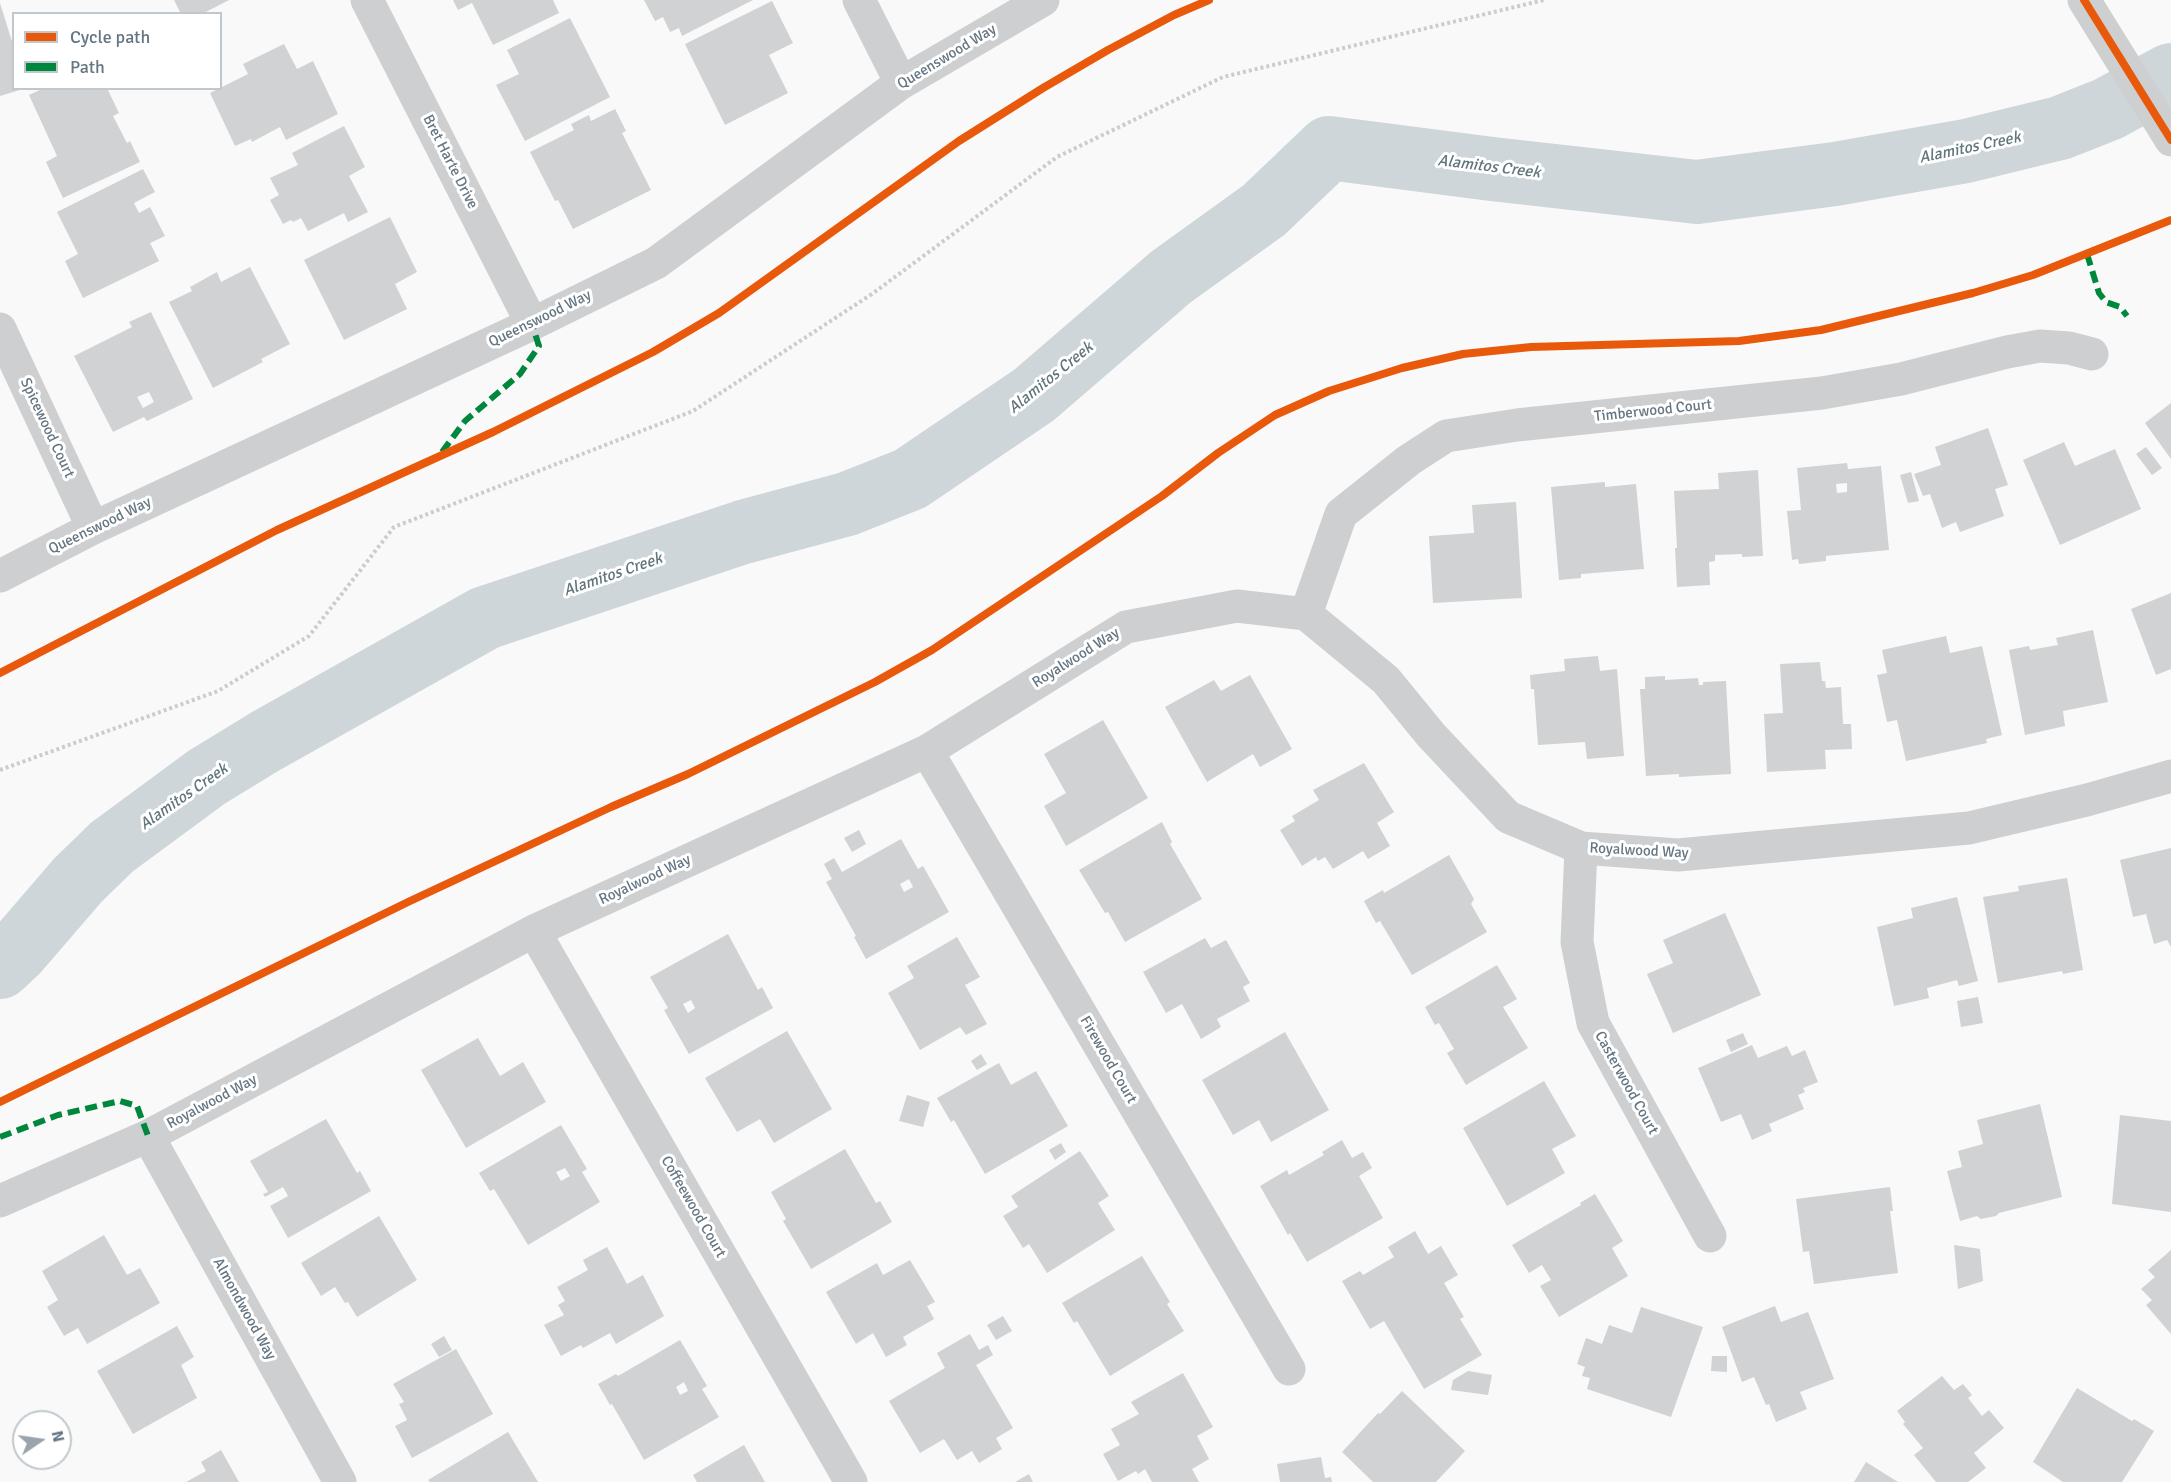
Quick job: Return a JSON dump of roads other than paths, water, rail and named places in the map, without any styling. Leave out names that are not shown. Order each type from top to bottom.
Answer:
[{"type":"street","name":"Bret Harte Drive","points":[[368,0],[532,324]]},
{"type":"street","points":[[859,0],[901,83]]},
{"type":"street","name":"Queenswood Way","points":[[0,576],[93,528],[532,324],[656,263],[901,83],[1043,0]]},
{"type":"street","points":[[2084,0],[2171,140]]},
{"type":"street","name":"Spicewood Court","points":[[0,329],[93,528]]},
{"type":"street","name":"Timberwood Court","points":[[1306,614],[1341,514],[1409,460],[1446,436],[1517,425],[1822,393],[1901,379],[2040,346],[2069,348],[2092,354]]},
{"type":"street","name":"Royalwood Way","points":[[0,1201],[148,1136],[534,931],[927,751],[1126,627],[1237,606],[1306,614],[1386,680],[1431,735],[1508,817],[1581,848],[1678,855],[1969,828],[2087,800],[2171,776]]},
{"type":"street","name":"Firewood Court","points":[[927,751],[1289,1369]]},
{"type":"street","name":"Casterwood Court","points":[[1581,848],[1577,942],[1593,1023],[1710,1236]]},
{"type":"street","name":"Coffeewood Court","points":[[534,931],[851,1482]]},
{"type":"street","name":"Almondwood Way","points":[[148,1136],[340,1482]]},
{"type":"waterway","name":"Alamitos Creek","points":[[0,967],[16,952],[78,880],[112,847],[207,777],[266,741],[485,618],[743,532],[847,504],[910,479],[1034,395],[1171,277],[1264,210],[1329,148],[1697,192],[1835,174],[1966,151],[2060,128],[2108,109],[2171,75]]}]
